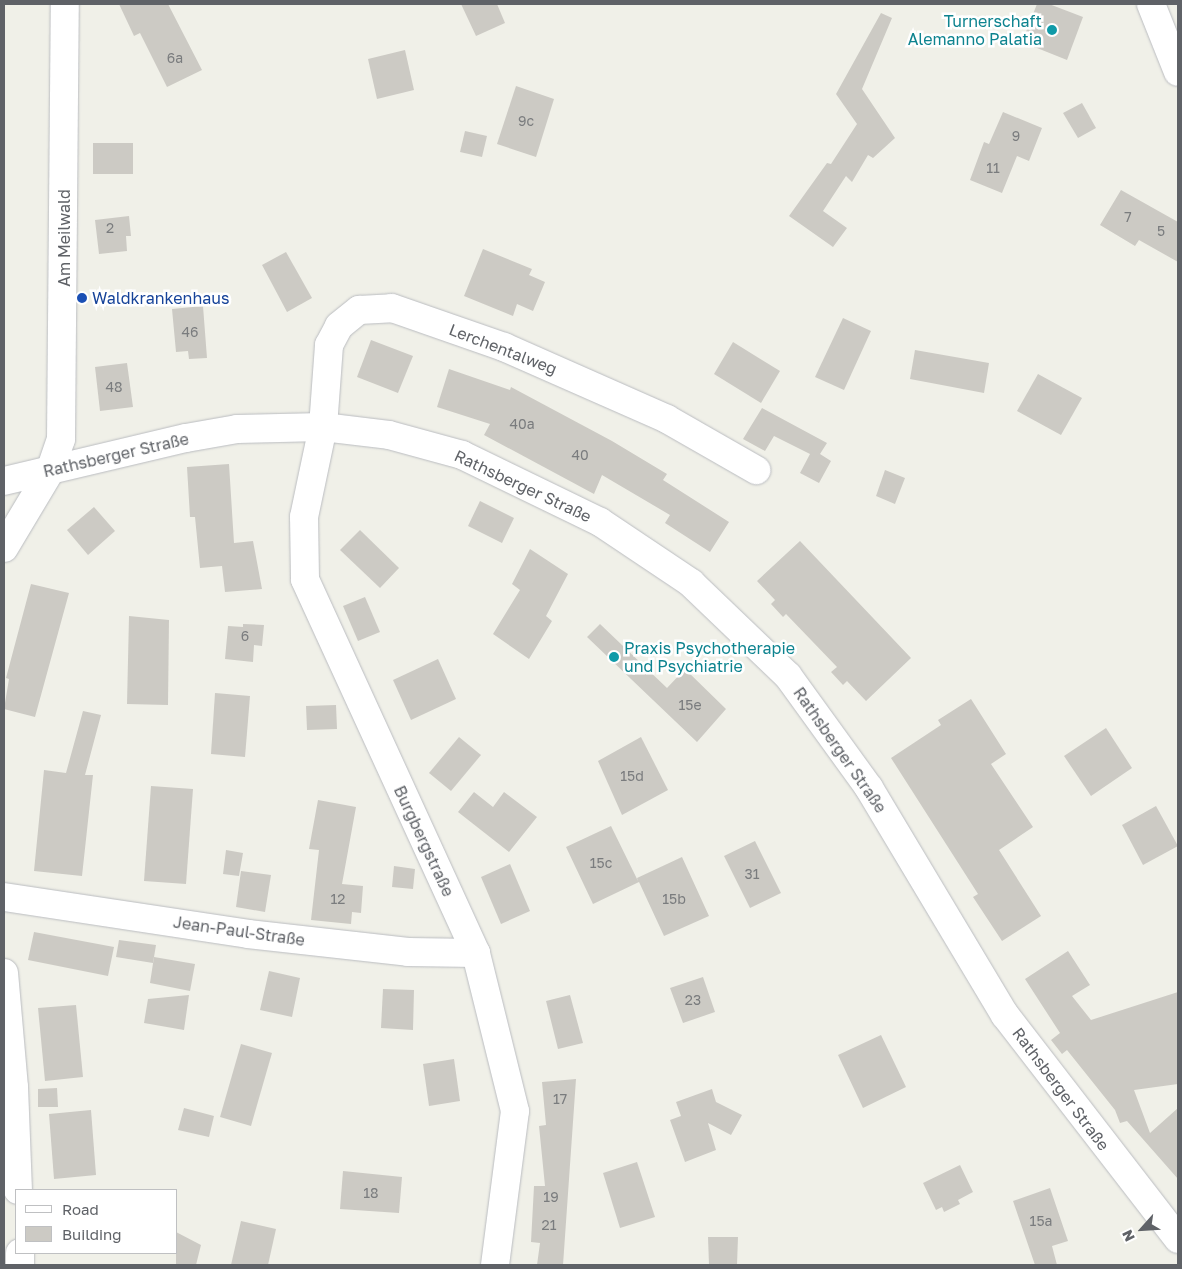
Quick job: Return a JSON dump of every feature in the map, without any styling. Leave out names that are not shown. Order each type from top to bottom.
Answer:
[{"type":"street","name":"Am Meilwald","points":[[4,548],[50,471],[60,439],[65,4]]},
{"type":"street","points":[[1151,4],[1178,72]]},
{"type":"street","name":"Lerchentalweg","points":[[323,427],[329,345],[339,326],[359,310],[392,308],[513,350],[667,419],[756,470]]},
{"type":"street","name":"Rathsberger Straße","points":[[4,481],[186,438],[237,429],[323,427],[389,435],[462,455],[600,522],[691,583],[788,676],[869,788],[1005,1015],[1178,1239]]},
{"type":"street","name":"Burgbergstraße","points":[[323,427],[304,516],[305,579],[476,952],[515,1110],[495,1265]]},
{"type":"street","name":"Jean-Paul-Straße","points":[[4,897],[248,934],[408,952],[476,952]]},
{"type":"street","points":[[4,973],[14,1087],[18,1189]]},
{"type":"building","points":[[119,4],[168,4],[202,70],[167,87],[140,33],[134,36]]},
{"type":"building","points":[[461,4],[497,4],[505,23],[476,36]]},
{"type":"building","name":"Turnerschaft Alemanno Palatia","points":[[1037,4],[1049,4],[1083,17],[1067,60],[1022,42]]},
{"type":"building","points":[[881,13],[892,18],[862,89],[895,138],[873,158],[868,155],[852,182],[846,176],[823,211],[847,228],[833,247],[789,216],[827,163],[831,164],[857,124],[836,94]]},
{"type":"building","points":[[405,50],[414,90],[377,99],[368,59]]},
{"type":"building","points":[[516,86],[554,99],[536,157],[497,144]]},
{"type":"building","points":[[1082,103],[1096,128],[1078,138],[1063,113]]},
{"type":"building","points":[[1003,112],[1042,128],[1029,161],[1017,156],[1002,193],[970,180],[984,142],[989,144]]},
{"type":"building","points":[[465,131],[487,136],[482,157],[460,152]]},
{"type":"building","points":[[93,143],[133,143],[133,174],[93,174]]},
{"type":"building","points":[[1121,190],[1178,222],[1178,262],[1139,240],[1135,246],[1100,225]]},
{"type":"building","points":[[129,216],[131,236],[126,236],[127,251],[99,254],[95,220]]},
{"type":"building","points":[[483,249],[532,269],[529,275],[545,282],[533,311],[517,304],[513,316],[464,296]]},
{"type":"building","points":[[286,252],[312,298],[287,312],[262,265]]},
{"type":"building","points":[[203,306],[207,358],[189,359],[188,351],[176,352],[172,309]]},
{"type":"building","points":[[843,318],[871,331],[844,390],[815,377]]},
{"type":"building","points":[[371,340],[413,356],[398,393],[357,377]]},
{"type":"building","points":[[733,342],[780,371],[761,403],[714,374]]},
{"type":"building","points":[[915,350],[989,363],[984,393],[910,379]]},
{"type":"building","points":[[127,363],[133,407],[100,411],[95,367]]},
{"type":"building","points":[[449,369],[510,390],[511,387],[612,441],[667,474],[663,480],[729,522],[710,552],[665,523],[670,515],[602,475],[594,494],[484,435],[490,424],[437,407]]},
{"type":"building","points":[[1038,374],[1082,398],[1061,435],[1017,411]]},
{"type":"building","points":[[762,408],[827,443],[820,454],[831,461],[819,483],[800,473],[810,454],[774,436],[765,451],[743,439]]},
{"type":"building","points":[[229,464],[234,543],[253,541],[262,589],[225,592],[222,566],[200,568],[195,517],[190,517],[187,467]]},
{"type":"building","points":[[885,470],[905,478],[895,504],[876,496]]},
{"type":"building","points":[[480,501],[514,518],[502,543],[468,526]]},
{"type":"building","points":[[94,507],[115,531],[88,555],[67,530]]},
{"type":"building","points":[[360,530],[399,568],[380,588],[340,550]]},
{"type":"building","points":[[800,541],[911,658],[866,701],[847,681],[843,685],[831,672],[837,667],[786,614],[783,617],[771,604],[775,600],[757,581]]},
{"type":"building","points":[[530,549],[568,574],[546,616],[552,621],[529,659],[493,634],[520,590],[512,584]]},
{"type":"building","points":[[31,584],[69,593],[35,717],[4,709],[9,679],[6,678]]},
{"type":"building","points":[[365,597],[380,632],[358,641],[343,606]]},
{"type":"building","points":[[129,616],[169,620],[168,705],[127,704]]},
{"type":"building","points":[[243,624],[264,625],[262,646],[254,645],[253,662],[225,659],[228,626],[243,627]]},
{"type":"building","points":[[600,624],[667,688],[685,669],[726,709],[697,742],[587,637]]},
{"type":"building","points":[[438,659],[456,699],[411,720],[393,680]]},
{"type":"building","points":[[215,693],[250,696],[245,757],[211,754]]},
{"type":"building","points":[[971,699],[1006,754],[991,764],[1033,827],[999,850],[1041,916],[1002,941],[973,897],[978,894],[891,758],[941,725],[938,720]]},
{"type":"building","points":[[336,705],[337,729],[307,730],[306,706]]},
{"type":"building","points":[[83,711],[101,715],[85,775],[93,775],[82,876],[34,871],[44,770],[66,773]]},
{"type":"building","points":[[1106,728],[1132,768],[1091,796],[1064,756]]},
{"type":"building","points":[[459,737],[481,755],[451,791],[429,773]]},
{"type":"building","points":[[641,737],[668,790],[622,815],[598,761]]},
{"type":"building","points":[[151,786],[193,789],[186,884],[144,881]]},
{"type":"building","points":[[474,792],[493,807],[504,792],[537,817],[509,852],[458,812]]},
{"type":"building","points":[[318,800],[356,807],[342,884],[363,886],[361,913],[352,912],[351,924],[311,920],[319,850],[309,849]]},
{"type":"building","points":[[1156,806],[1178,846],[1143,865],[1122,825]]},
{"type":"building","points":[[611,826],[638,881],[637,878],[682,857],[709,916],[664,936],[639,882],[593,904],[566,847]]},
{"type":"building","points":[[755,841],[781,893],[750,908],[724,856]]},
{"type":"building","points":[[226,850],[243,853],[239,876],[223,874]]},
{"type":"building","points":[[510,864],[530,911],[501,924],[481,877]]},
{"type":"building","points":[[394,866],[415,869],[413,889],[392,887]]},
{"type":"building","points":[[241,871],[271,875],[265,912],[236,907]]},
{"type":"building","points":[[34,932],[114,947],[108,976],[28,960]]},
{"type":"building","points":[[119,940],[156,945],[153,963],[116,957]]},
{"type":"building","points":[[1068,951],[1090,985],[1072,996],[1091,1020],[1178,992],[1178,1084],[1134,1090],[1150,1133],[1178,1108],[1178,1179],[1127,1121],[1120,1123],[1115,1110],[1067,1050],[1062,1054],[1051,1040],[1060,1033],[1025,979]]},
{"type":"building","points":[[154,957],[195,964],[190,991],[150,983]]},
{"type":"building","points":[[269,971],[300,978],[292,1017],[260,1010]]},
{"type":"building","points":[[703,977],[715,1012],[683,1023],[670,988]]},
{"type":"building","points":[[383,989],[414,990],[413,1030],[381,1028]]},
{"type":"building","points":[[189,995],[184,1030],[144,1023],[148,999]]},
{"type":"building","points":[[570,995],[583,1043],[558,1049],[546,1001]]},
{"type":"building","points":[[76,1005],[83,1077],[45,1081],[38,1008]]},
{"type":"building","points":[[881,1035],[906,1087],[863,1108],[838,1055]]},
{"type":"building","points":[[241,1044],[272,1053],[251,1126],[220,1117]]},
{"type":"building","points":[[454,1059],[460,1101],[429,1106],[423,1064]]},
{"type":"building","points":[[576,1079],[563,1265],[537,1265],[540,1243],[531,1242],[534,1186],[545,1186],[539,1126],[546,1125],[542,1082]]},
{"type":"building","points":[[57,1088],[58,1107],[38,1107],[38,1089]]},
{"type":"building","points":[[712,1089],[716,1102],[742,1115],[731,1135],[708,1123],[716,1150],[685,1162],[670,1120],[681,1116],[676,1102]]},
{"type":"building","points":[[184,1108],[214,1116],[209,1137],[178,1130]]},
{"type":"building","points":[[91,1110],[96,1175],[54,1179],[49,1114]]},
{"type":"building","points":[[637,1162],[655,1217],[620,1228],[603,1173]]},
{"type":"building","points":[[960,1165],[973,1192],[958,1200],[960,1204],[944,1212],[942,1207],[936,1210],[923,1183]]},
{"type":"building","points":[[343,1171],[402,1177],[399,1213],[340,1209]]},
{"type":"building","points":[[1050,1188],[1068,1241],[1052,1246],[1057,1265],[1035,1265],[1013,1201]]},
{"type":"building","points":[[241,1221],[276,1229],[268,1265],[231,1265]]},
{"type":"building","points":[[178,1233],[201,1245],[196,1265],[176,1265]]},
{"type":"building","points":[[708,1237],[738,1237],[737,1265],[709,1265]]},
{"type":"place","name":"Turnerschaft Alemanno Palatia","points":[[1052,30]]},
{"type":"place","name":"Waldkrankenhaus","points":[[82,298]]},
{"type":"place","name":"Praxis Psychotherapie und Psychiatrie","points":[[614,657]]}]
